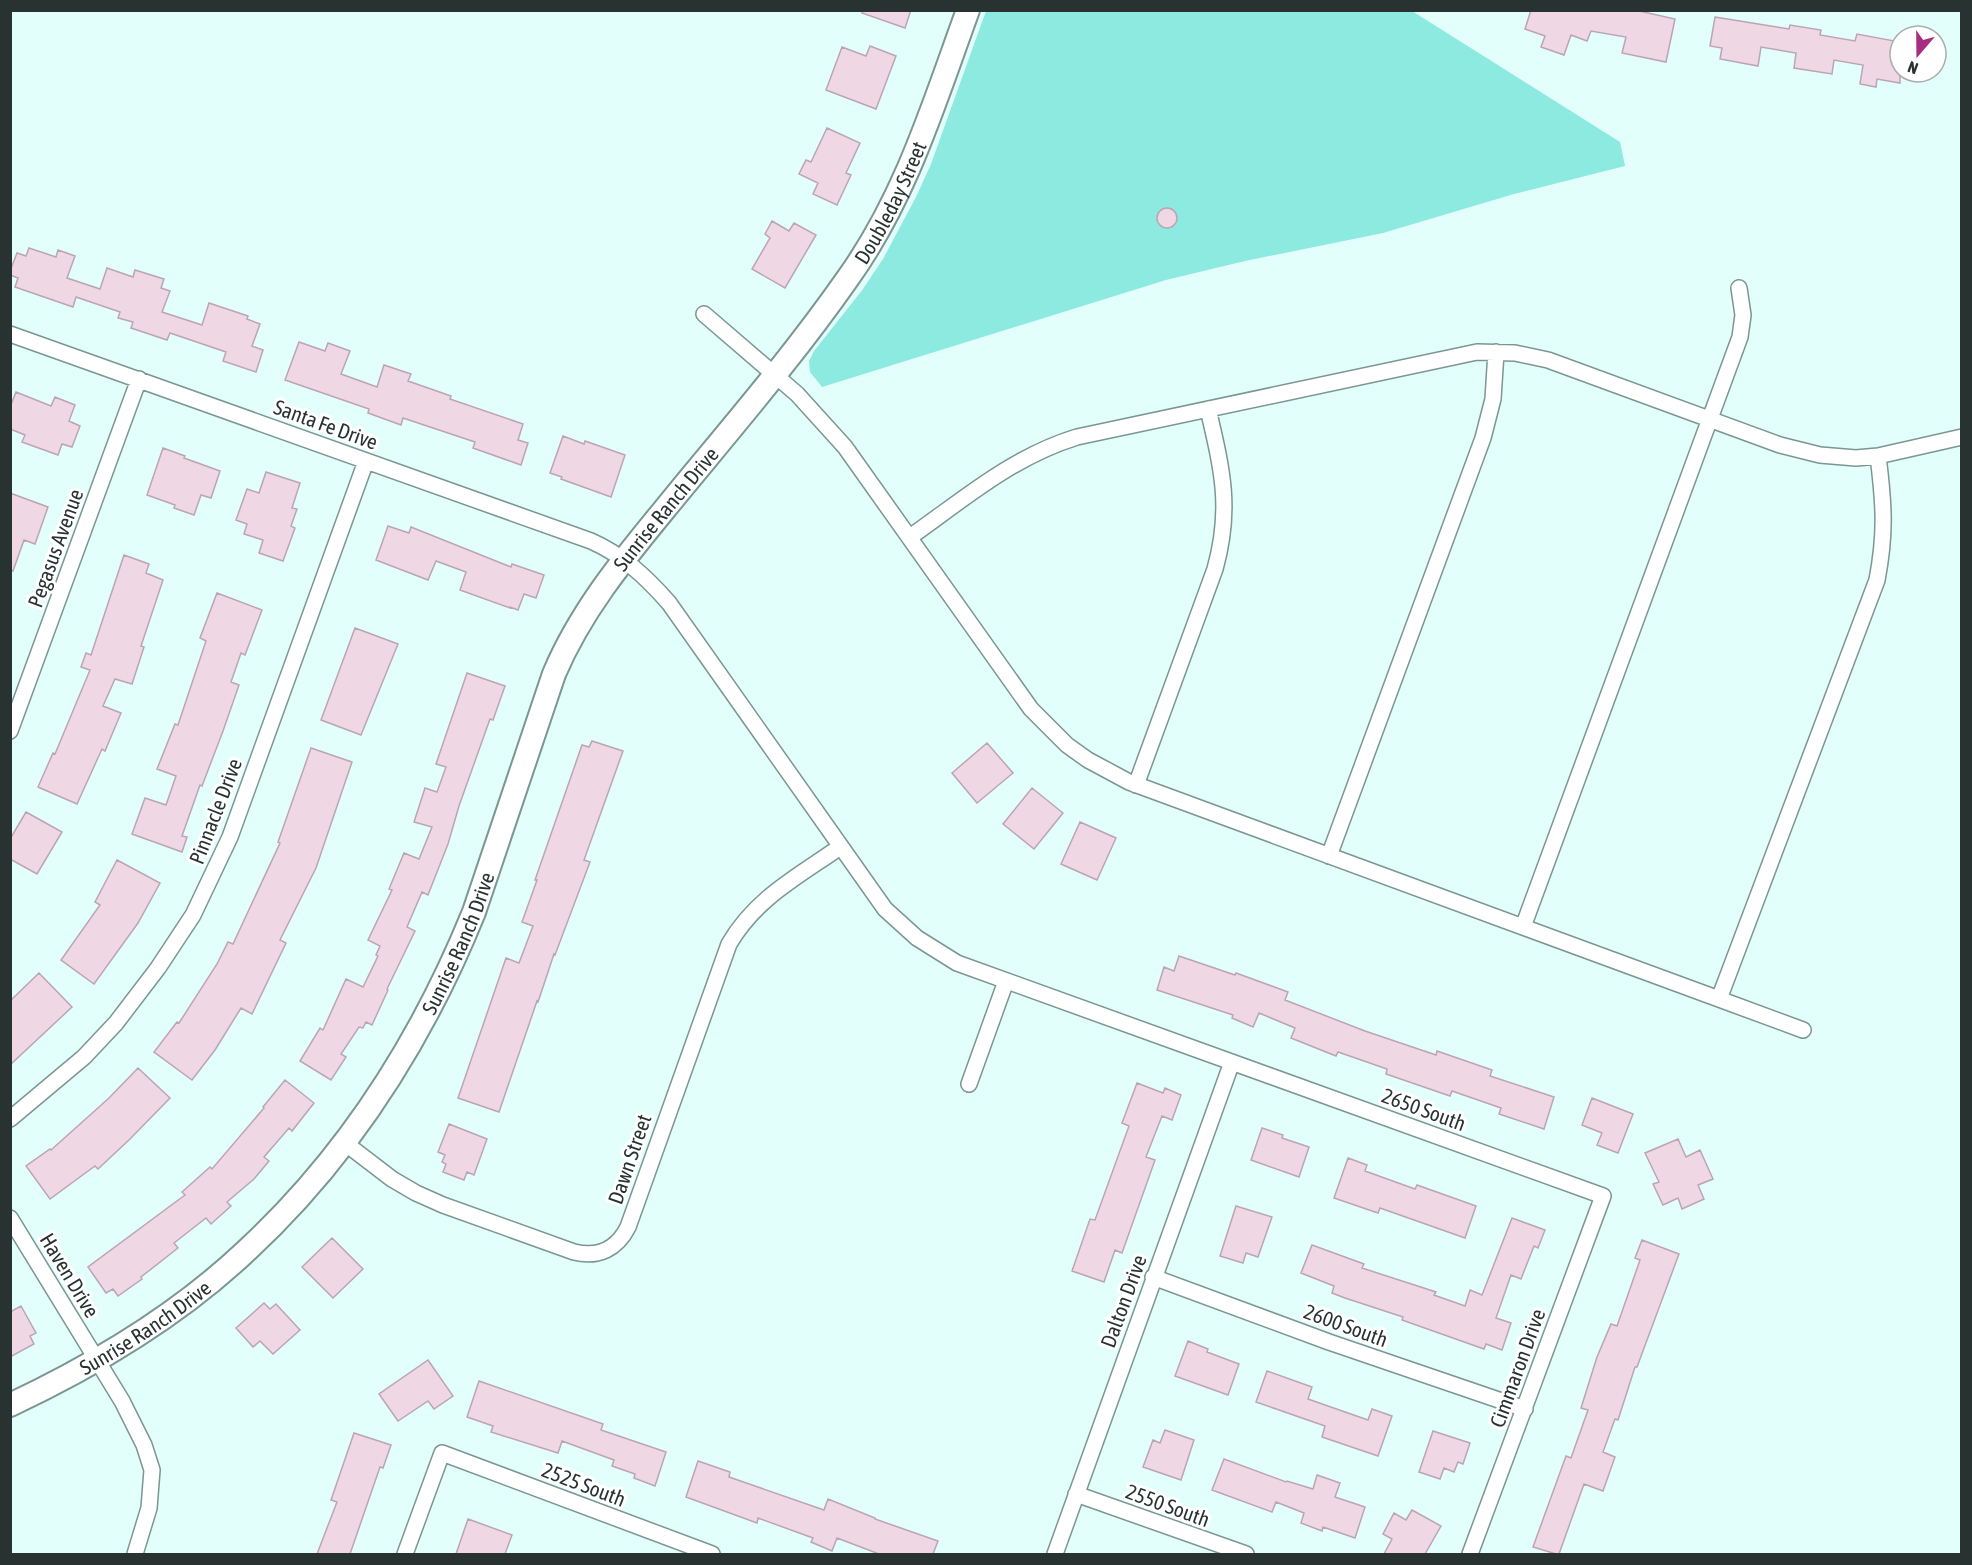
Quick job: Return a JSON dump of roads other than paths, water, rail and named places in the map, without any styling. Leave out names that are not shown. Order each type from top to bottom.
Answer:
[{"type":"street","name":"Doubleday Street","points":[[776,375],[848,279],[883,223],[912,164],[968,10]]},
{"type":"street","points":[[1523,927],[1740,337],[1743,315],[1738,288]]},
{"type":"street","points":[[704,315],[776,375],[824,421],[910,537],[1031,709],[1067,745],[1088,760],[1136,785],[1803,1030]]},
{"type":"street","name":"Santa Fe Drive","points":[[10,334],[591,541],[624,560],[646,578],[669,603],[840,847]]},
{"type":"street","points":[[910,537],[1011,465],[1033,453],[1077,437],[1457,356],[1496,352],[1548,360],[1800,451],[1838,457],[1878,456],[1962,437]]},
{"type":"street","points":[[1329,856],[1483,438],[1493,399],[1496,352]]},
{"type":"street","name":"Sunrise Ranch Drive","points":[[10,1405],[97,1360],[178,1307],[244,1253],[296,1200],[345,1143],[395,1069],[435,999],[474,912],[545,701],[567,643],[585,613],[624,560],[776,375]]},
{"type":"street","name":"Pegasus Avenue","points":[[10,731],[139,379]]},
{"type":"street","points":[[1136,785],[1215,569],[1223,535],[1224,483],[1208,409]]},
{"type":"street","points":[[1719,999],[1877,580],[1883,548],[1884,521],[1878,456]]},
{"type":"street","name":"Pinnacle Drive","points":[[10,1119],[84,1057],[116,1023],[158,968],[193,915],[230,837],[366,461]]},
{"type":"street","name":"2650 South","points":[[840,847],[885,909],[917,938],[957,963],[1603,1196]]},
{"type":"street","name":"Dawn Street","points":[[345,1143],[392,1179],[442,1205],[573,1252],[592,1254],[610,1249],[628,1227],[729,944],[752,911],[767,897],[840,847]]},
{"type":"street","points":[[969,1084],[1006,981]]},
{"type":"street","name":"Dalton Drive","points":[[1055,1554],[1232,1062]]},
{"type":"street","name":"Cimmaron Drive","points":[[1470,1554],[1603,1196]]},
{"type":"street","name":"Haven Drive","points":[[10,1218],[122,1401],[144,1445],[153,1470],[148,1508],[135,1554]]},
{"type":"street","name":"2600 South","points":[[1154,1277],[1318,1338],[1525,1410]]},
{"type":"street","name":"2525 South","points":[[405,1554],[442,1453],[712,1554]]},
{"type":"street","name":"2550 South","points":[[1076,1494],[1246,1554]]}]
